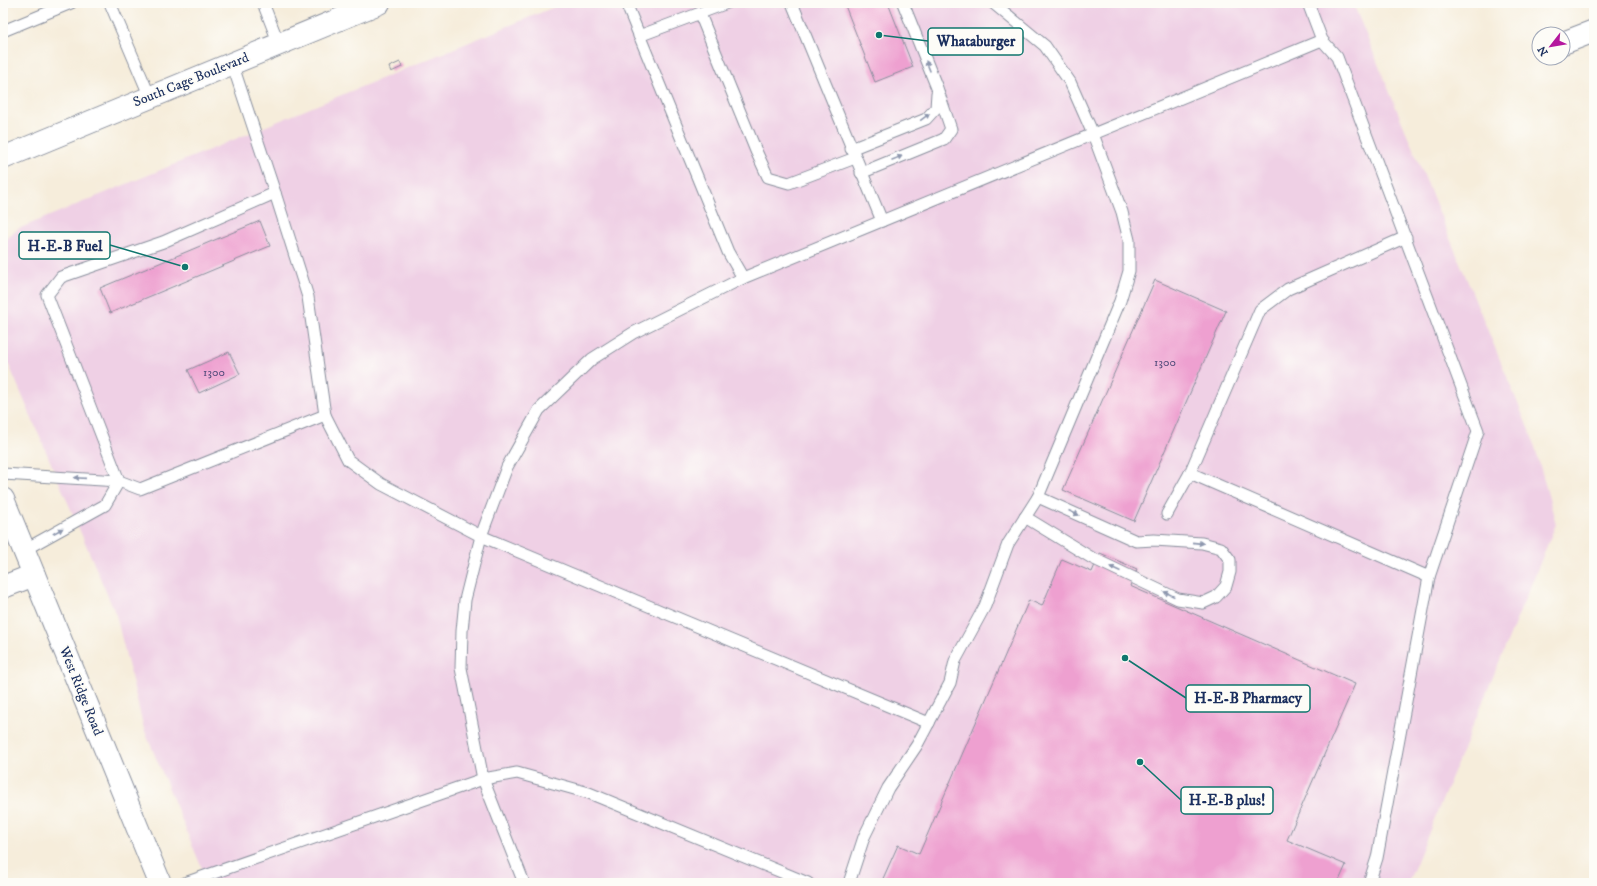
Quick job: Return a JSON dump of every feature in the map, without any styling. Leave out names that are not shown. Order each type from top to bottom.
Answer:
[{"type":"main road","name":"South Cage Boulevard","points":[[3,158],[379,3]]},
{"type":"main road","points":[[1571,40],[1594,31]]},
{"type":"main road","name":"West Ridge Road","points":[[3,499],[160,883]]},
{"type":"main road","points":[[3,587],[34,574]]},
{"type":"lane","points":[[3,31],[71,3]]},
{"type":"lane","points":[[110,3],[150,97]]},
{"type":"lane","points":[[263,3],[279,44]]},
{"type":"lane","points":[[626,3],[728,252],[743,278]]},
{"type":"lane","points":[[639,36],[727,3]]},
{"type":"lane","points":[[792,3],[882,221]]},
{"type":"lane","points":[[861,172],[944,139],[951,129],[937,88],[903,3]]},
{"type":"lane","points":[[849,883],[864,837],[884,795],[917,745],[950,683],[955,661],[985,606],[1008,544],[1038,497],[1120,301],[1129,271],[1129,240],[1122,212],[1093,134],[1070,82],[1045,46],[993,3]]},
{"type":"lane","points":[[1308,3],[1322,40],[1336,57],[1406,237],[1478,431],[1429,577],[1377,858],[1369,883]]},
{"type":"lane","points":[[700,14],[768,178],[789,183],[926,119],[936,108],[937,88]]},
{"type":"lane","points":[[524,883],[483,779],[461,668],[462,631],[465,600],[481,536],[507,467],[539,410],[592,360],[627,337],[664,316],[743,278],[1322,40]]},
{"type":"lane","points":[[232,63],[308,297],[325,415],[348,460],[381,484],[481,536],[929,723]]},
{"type":"lane","points":[[119,481],[47,296],[61,278],[163,242],[275,193]]},
{"type":"lane","points":[[1167,514],[1190,473],[1260,310],[1288,289],[1406,237]]},
{"type":"lane","points":[[3,474],[119,481],[140,489],[325,415]]},
{"type":"lane","points":[[1190,473],[1429,577]]},
{"type":"lane","points":[[24,550],[105,505],[119,481]]},
{"type":"lane","points":[[1025,517],[1092,558],[1178,599],[1203,603],[1216,597],[1226,586],[1230,572],[1230,560],[1221,548],[1196,543],[1154,540],[1136,541],[1038,497]]},
{"type":"lane","points":[[185,883],[483,779],[517,773],[589,793],[808,883]]},
{"type":"shaded area","points":[[564,3],[1353,3],[1533,440],[1556,524],[1408,883],[208,883],[144,729],[116,615],[3,351],[3,242],[18,229]]},
{"type":"building","points":[[844,3],[888,3],[913,67],[875,82]]},
{"type":"building","points":[[400,62],[402,67],[391,72],[389,67]]},
{"type":"building","points":[[260,221],[270,246],[110,313],[100,288]]},
{"type":"building","points":[[1155,280],[1226,311],[1134,521],[1063,490]]},
{"type":"building","points":[[229,352],[240,374],[199,393],[188,370]]},
{"type":"building","points":[[1100,553],[1137,569],[1130,586],[1355,684],[1287,840],[1346,865],[1338,883],[881,883],[898,845],[919,854],[1029,600],[1042,606],[1062,559],[1092,572]]},
{"type":"place","name":"Whataburger","points":[[879,35]]},
{"type":"place","name":"H-E-B Fuel","points":[[185,267]]},
{"type":"place","name":"H-E-B Pharmacy","points":[[1125,658]]},
{"type":"place","name":"H-E-B plus!","points":[[1140,762]]}]
